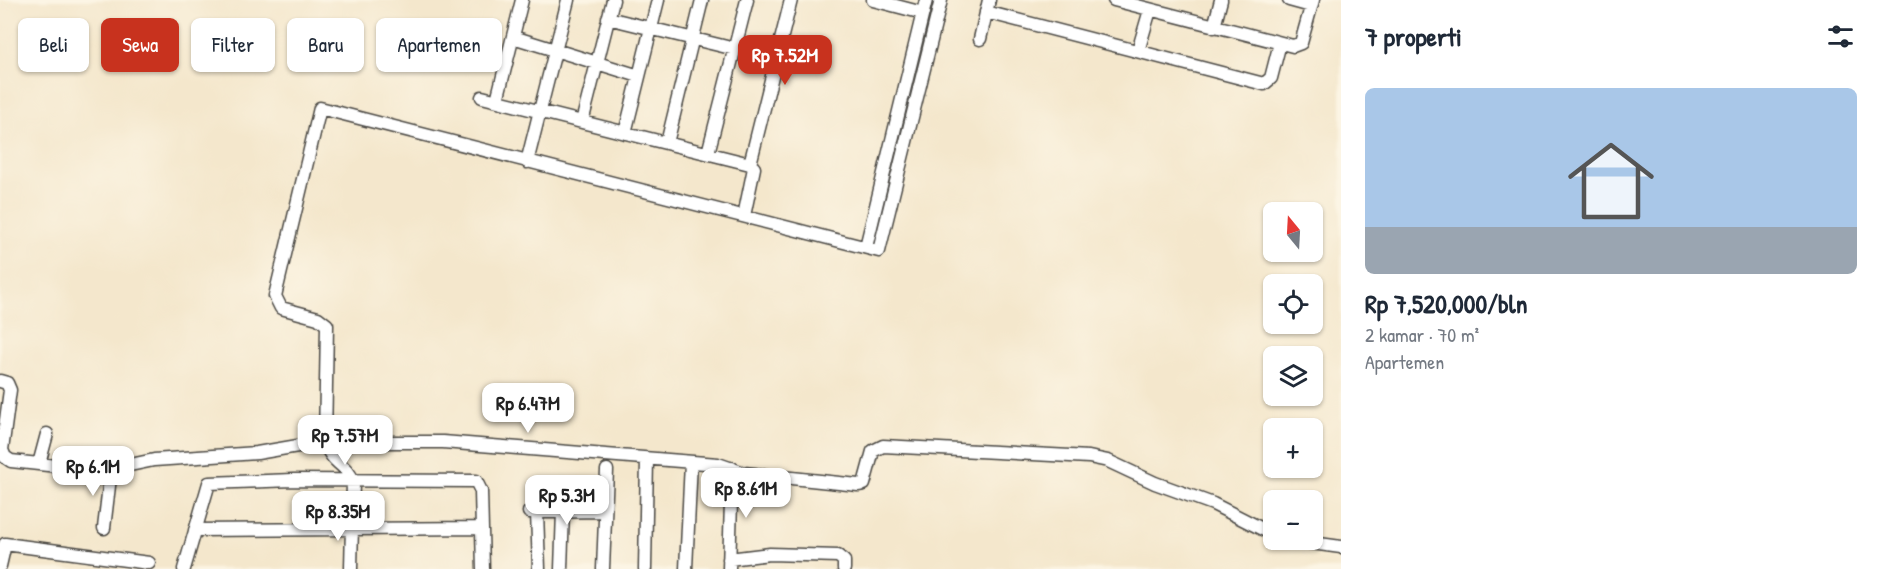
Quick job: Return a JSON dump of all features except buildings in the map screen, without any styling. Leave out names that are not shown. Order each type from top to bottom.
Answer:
[{"type":"street","points":[[497,100],[522,0]]},
{"type":"street","points":[[527,162],[568,0]]},
{"type":"street","points":[[582,122],[612,0]]},
{"type":"street","points":[[626,133],[658,0]]},
{"type":"street","points":[[667,143],[702,0]]},
{"type":"street","points":[[708,153],[747,0]]},
{"type":"street","points":[[750,164],[791,0]]},
{"type":"street","points":[[866,247],[925,6],[873,0]]},
{"type":"street","points":[[351,569],[353,481],[347,471],[330,456],[325,442],[327,325],[318,318],[280,308],[275,296],[320,108],[879,251],[941,0]]},
{"type":"street","points":[[1114,0],[1293,46],[1301,43],[1312,3],[1289,0]]},
{"type":"street","points":[[1215,27],[1221,0]]},
{"type":"street","points":[[980,39],[988,6],[1138,51],[1264,84],[1271,78],[1280,43]]},
{"type":"street","points":[[1138,51],[1150,10]]},
{"type":"street","points":[[608,18],[735,49]]},
{"type":"street","points":[[513,37],[639,76]]},
{"type":"street","points":[[482,97],[750,164],[754,168],[744,216]]},
{"type":"street","points":[[0,381],[7,383],[10,390],[2,447],[5,457],[11,461],[86,469],[111,469],[154,460],[257,453],[325,442],[454,442],[691,462],[732,468],[744,473],[858,485],[864,484],[867,479],[873,451],[883,446],[1089,457],[1108,461],[1155,483],[1213,504],[1263,529]]},
{"type":"street","points":[[39,464],[47,434]]},
{"type":"street","points":[[645,569],[647,459]]},
{"type":"street","points":[[686,569],[691,462]]},
{"type":"street","points":[[732,468],[729,564],[770,554],[838,556],[843,559],[844,569]]},
{"type":"street","points":[[104,528],[111,469]]},
{"type":"street","points":[[603,569],[606,470]]},
{"type":"street","points":[[184,569],[205,491],[211,482],[476,481],[480,486],[483,569]]},
{"type":"street","points":[[561,569],[562,511]]},
{"type":"street","points":[[539,569],[533,512],[603,511]]},
{"type":"street","points":[[195,531],[352,527],[482,528]]},
{"type":"street","points":[[0,566],[4,544],[149,563]]},
{"type":"street","points":[[1323,545],[1341,547]]}]
